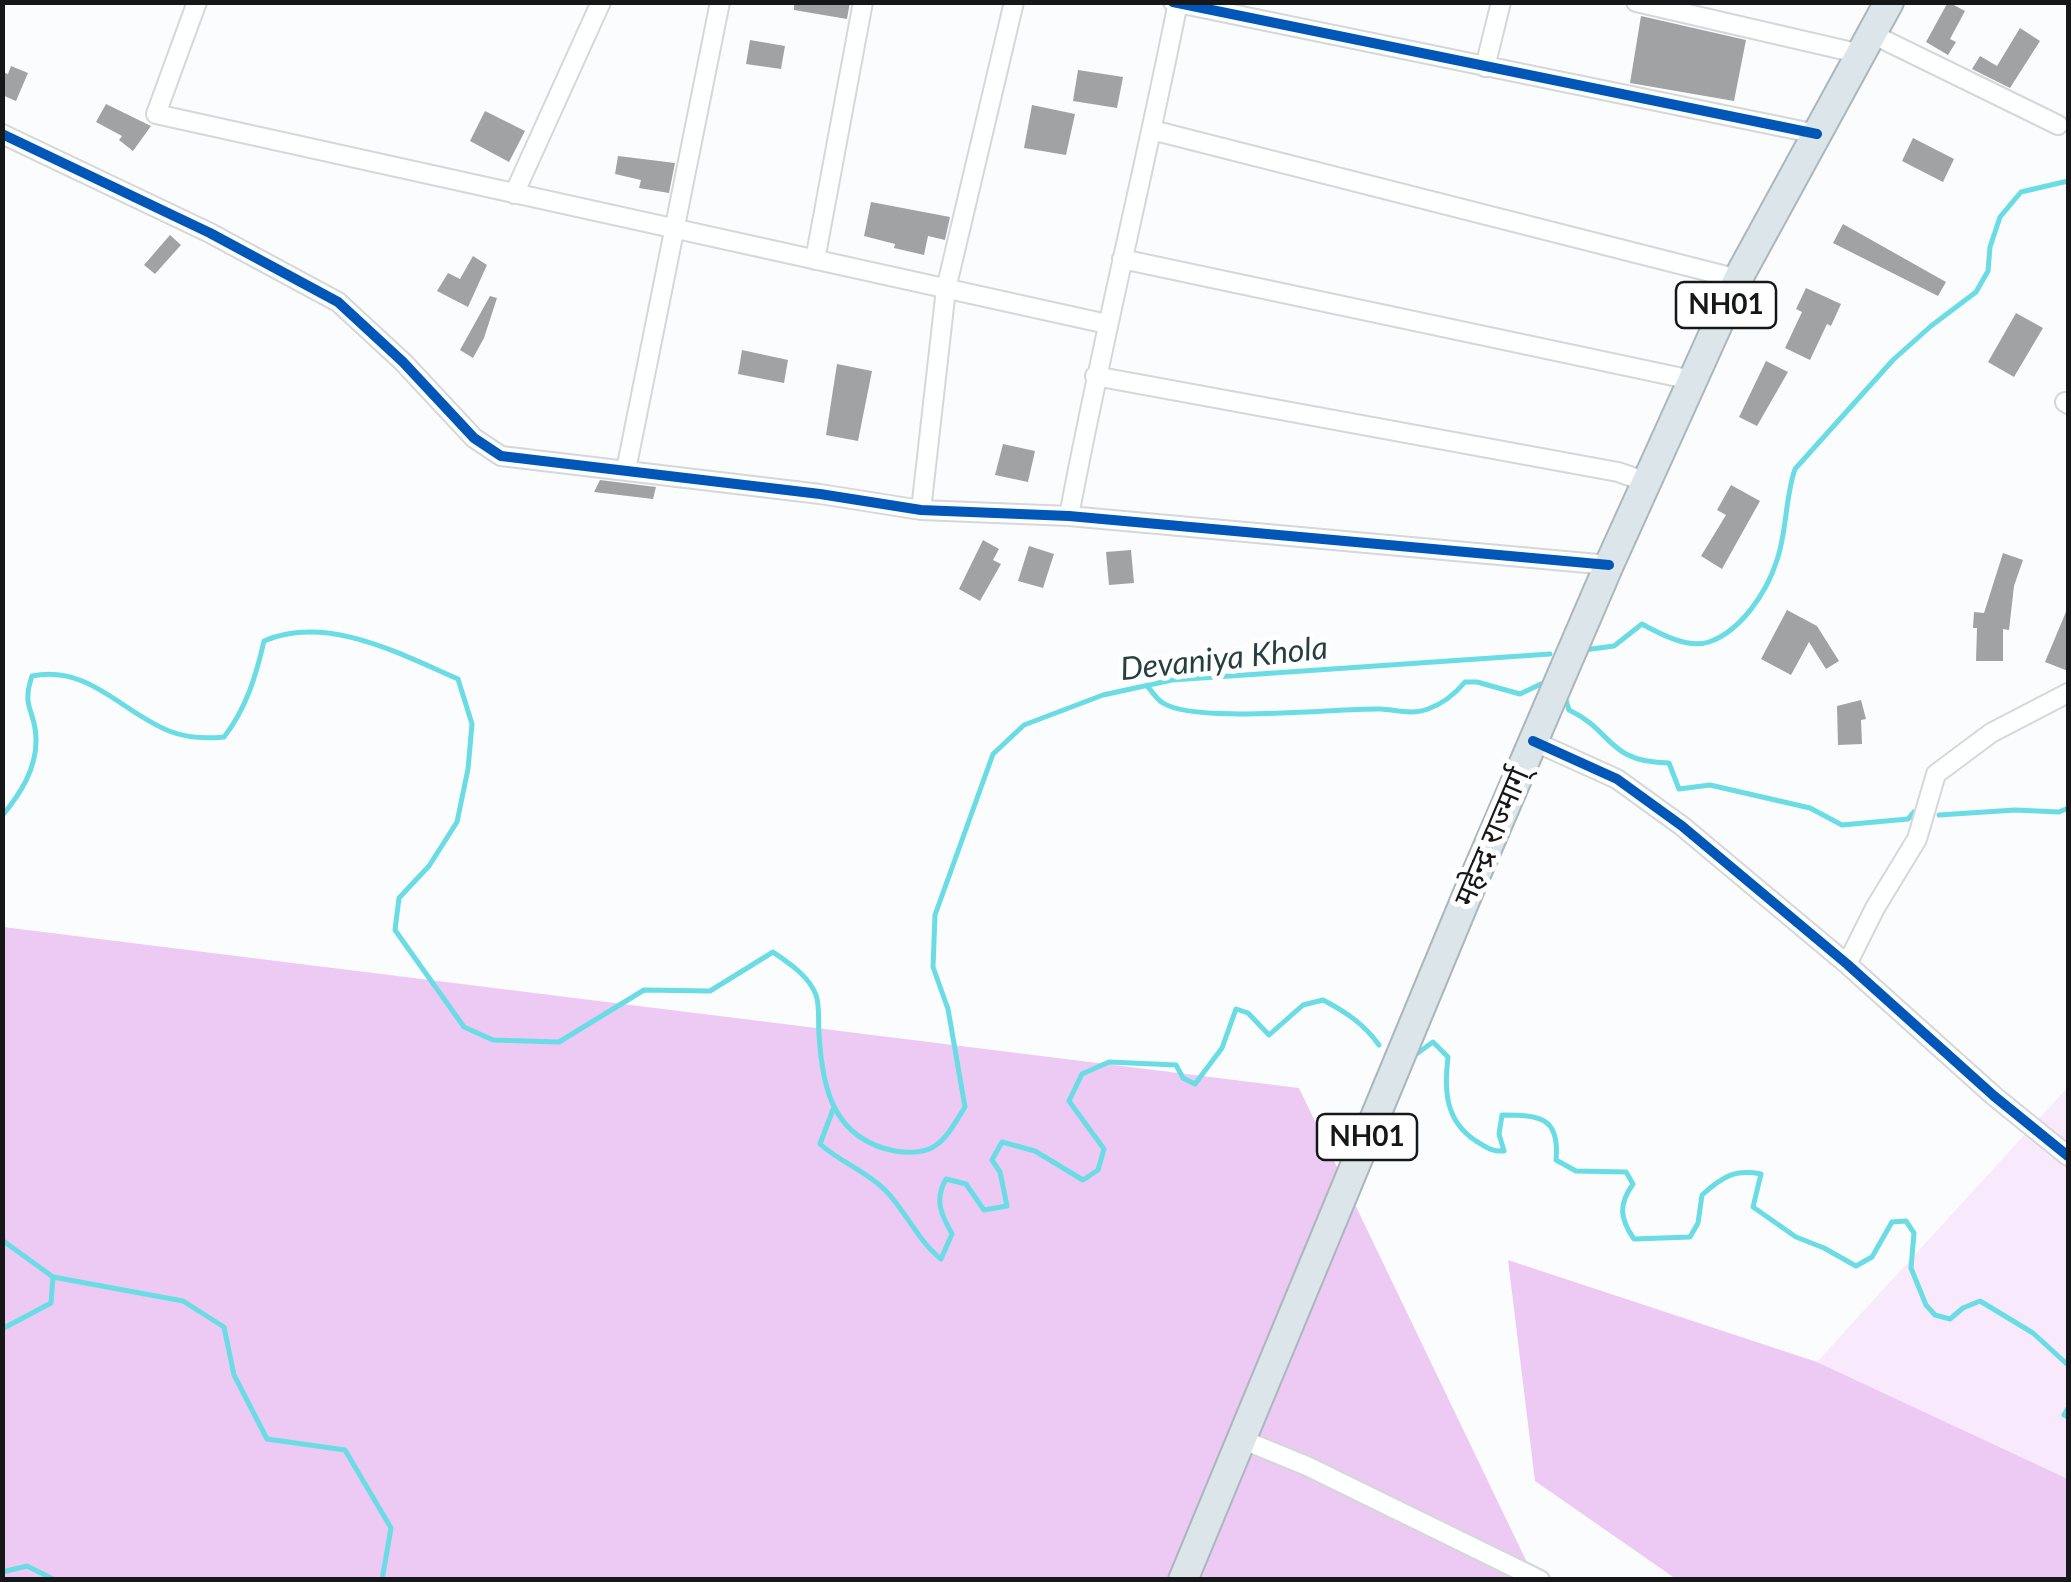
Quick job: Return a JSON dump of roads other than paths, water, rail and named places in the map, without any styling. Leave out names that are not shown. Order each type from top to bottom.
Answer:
[{"type":"highway","name":"महेन्द्र राज्मार्ग्","points":[[1184,1580],[1609,564],[1738,279],[1889,2]]},
{"type":"street","points":[[197,2],[156,114],[1107,324]]},
{"type":"street","points":[[514,194],[601,2]]},
{"type":"street","points":[[626,470],[720,2]]},
{"type":"street","points":[[815,260],[863,2]]},
{"type":"street","points":[[921,510],[946,289],[1014,2]]},
{"type":"street","points":[[1485,67],[1501,2]]},
{"type":"street","points":[[1636,2],[1867,44],[2058,125]]},
{"type":"street","points":[[1069,516],[1095,376],[1177,3],[1817,134]]},
{"type":"street","points":[[1152,130],[1738,279]]},
{"type":"street","points":[[2,134],[210,233],[338,302],[490,452],[501,456],[921,510],[1069,516],[1609,564]]},
{"type":"street","points":[[1122,259],[1692,380]]},
{"type":"street","points":[[1095,376],[1618,472],[1647,482]]},
{"type":"street","points":[[1847,964],[1875,908],[1918,840],[1936,774],[1990,733],[2068,693]]},
{"type":"street","points":[[1533,742],[1584,762],[1646,799],[1847,964],[1994,1096],[2068,1156]]},
{"type":"street","points":[[1242,1439],[1307,1466],[1540,1580]]},
{"type":"waterway","name":"Devaniya Khola","points":[[1584,650],[1614,646],[1642,624],[1674,639],[1701,644],[1721,637],[1742,620],[1760,597],[1777,560],[1795,469],[1893,360],[1976,292],[1988,271],[1990,247],[2000,217],[2021,192],[2068,181]]},
{"type":"waterway","name":"Devaniya Khola","points":[[2,816],[21,789],[34,760],[35,728],[28,702],[32,676],[71,677],[169,731],[189,737],[217,738],[224,737],[244,704],[264,641],[313,632],[363,640],[388,649],[458,679],[472,724],[457,822],[429,866],[399,898],[395,930],[464,1027],[493,1040],[559,1042],[644,990],[710,991],[773,952],[804,976],[816,995],[823,1073],[844,1123],[874,1145],[921,1152],[945,1137],[965,1107],[948,1009],[933,967],[935,915],[993,754],[1024,725],[1103,695],[1172,680],[1550,654]]},
{"type":"waterway","points":[[1147,686],[1161,702],[1180,709],[1234,714],[1381,709],[1416,712],[1443,701],[1465,682],[1520,694],[1541,684],[1548,685]]},
{"type":"waterway","points":[[1565,697],[1569,710],[1622,751],[1648,761],[1669,763],[1679,789],[1710,785],[1810,808],[1842,825],[1908,819],[1914,812]]},
{"type":"waterway","points":[[1939,815],[2015,810],[2059,812],[2068,808]]},
{"type":"waterway","points":[[834,1107],[820,1144],[885,1190],[941,1259],[952,1234],[940,1207],[946,1179],[966,1184],[984,1210],[1007,1206],[1000,1172],[992,1160],[1002,1142],[1035,1151],[1083,1180],[1098,1170],[1104,1149],[1069,1101],[1082,1074],[1109,1062],[1176,1065],[1183,1078],[1195,1084],[1222,1048],[1236,1009],[1248,1013],[1269,1035],[1303,1005],[1323,1000],[1354,1019],[1379,1045]]},
{"type":"waterway","points":[[1415,1055],[1433,1042],[1448,1057],[1446,1081],[1452,1114],[1466,1133],[1486,1147],[1504,1151],[1499,1134],[1502,1115],[1527,1116],[1551,1127],[1556,1160],[1576,1171],[1626,1172],[1633,1184],[1623,1212],[1634,1239],[1690,1237],[1698,1223],[1702,1195],[1729,1176],[1761,1174],[1753,1207],[1796,1237],[1856,1266],[1872,1257],[1892,1222],[1906,1221],[1914,1233],[1911,1268],[1926,1305],[1935,1315],[1950,1319],[1980,1301],[2033,1333],[2068,1365]]},
{"type":"waterway","points":[[2,1129],[2,1152]]},
{"type":"waterway","points":[[2,1240],[53,1277],[51,1303],[2,1329]]},
{"type":"waterway","points":[[53,1277],[183,1301],[224,1327],[234,1375],[267,1439],[345,1450],[391,1528],[382,1580]]},
{"type":"waterway","points":[[2068,1408],[2064,1415],[2068,1417]]},
{"type":"waterway","points":[[2,1572],[27,1566],[55,1580]]}]
